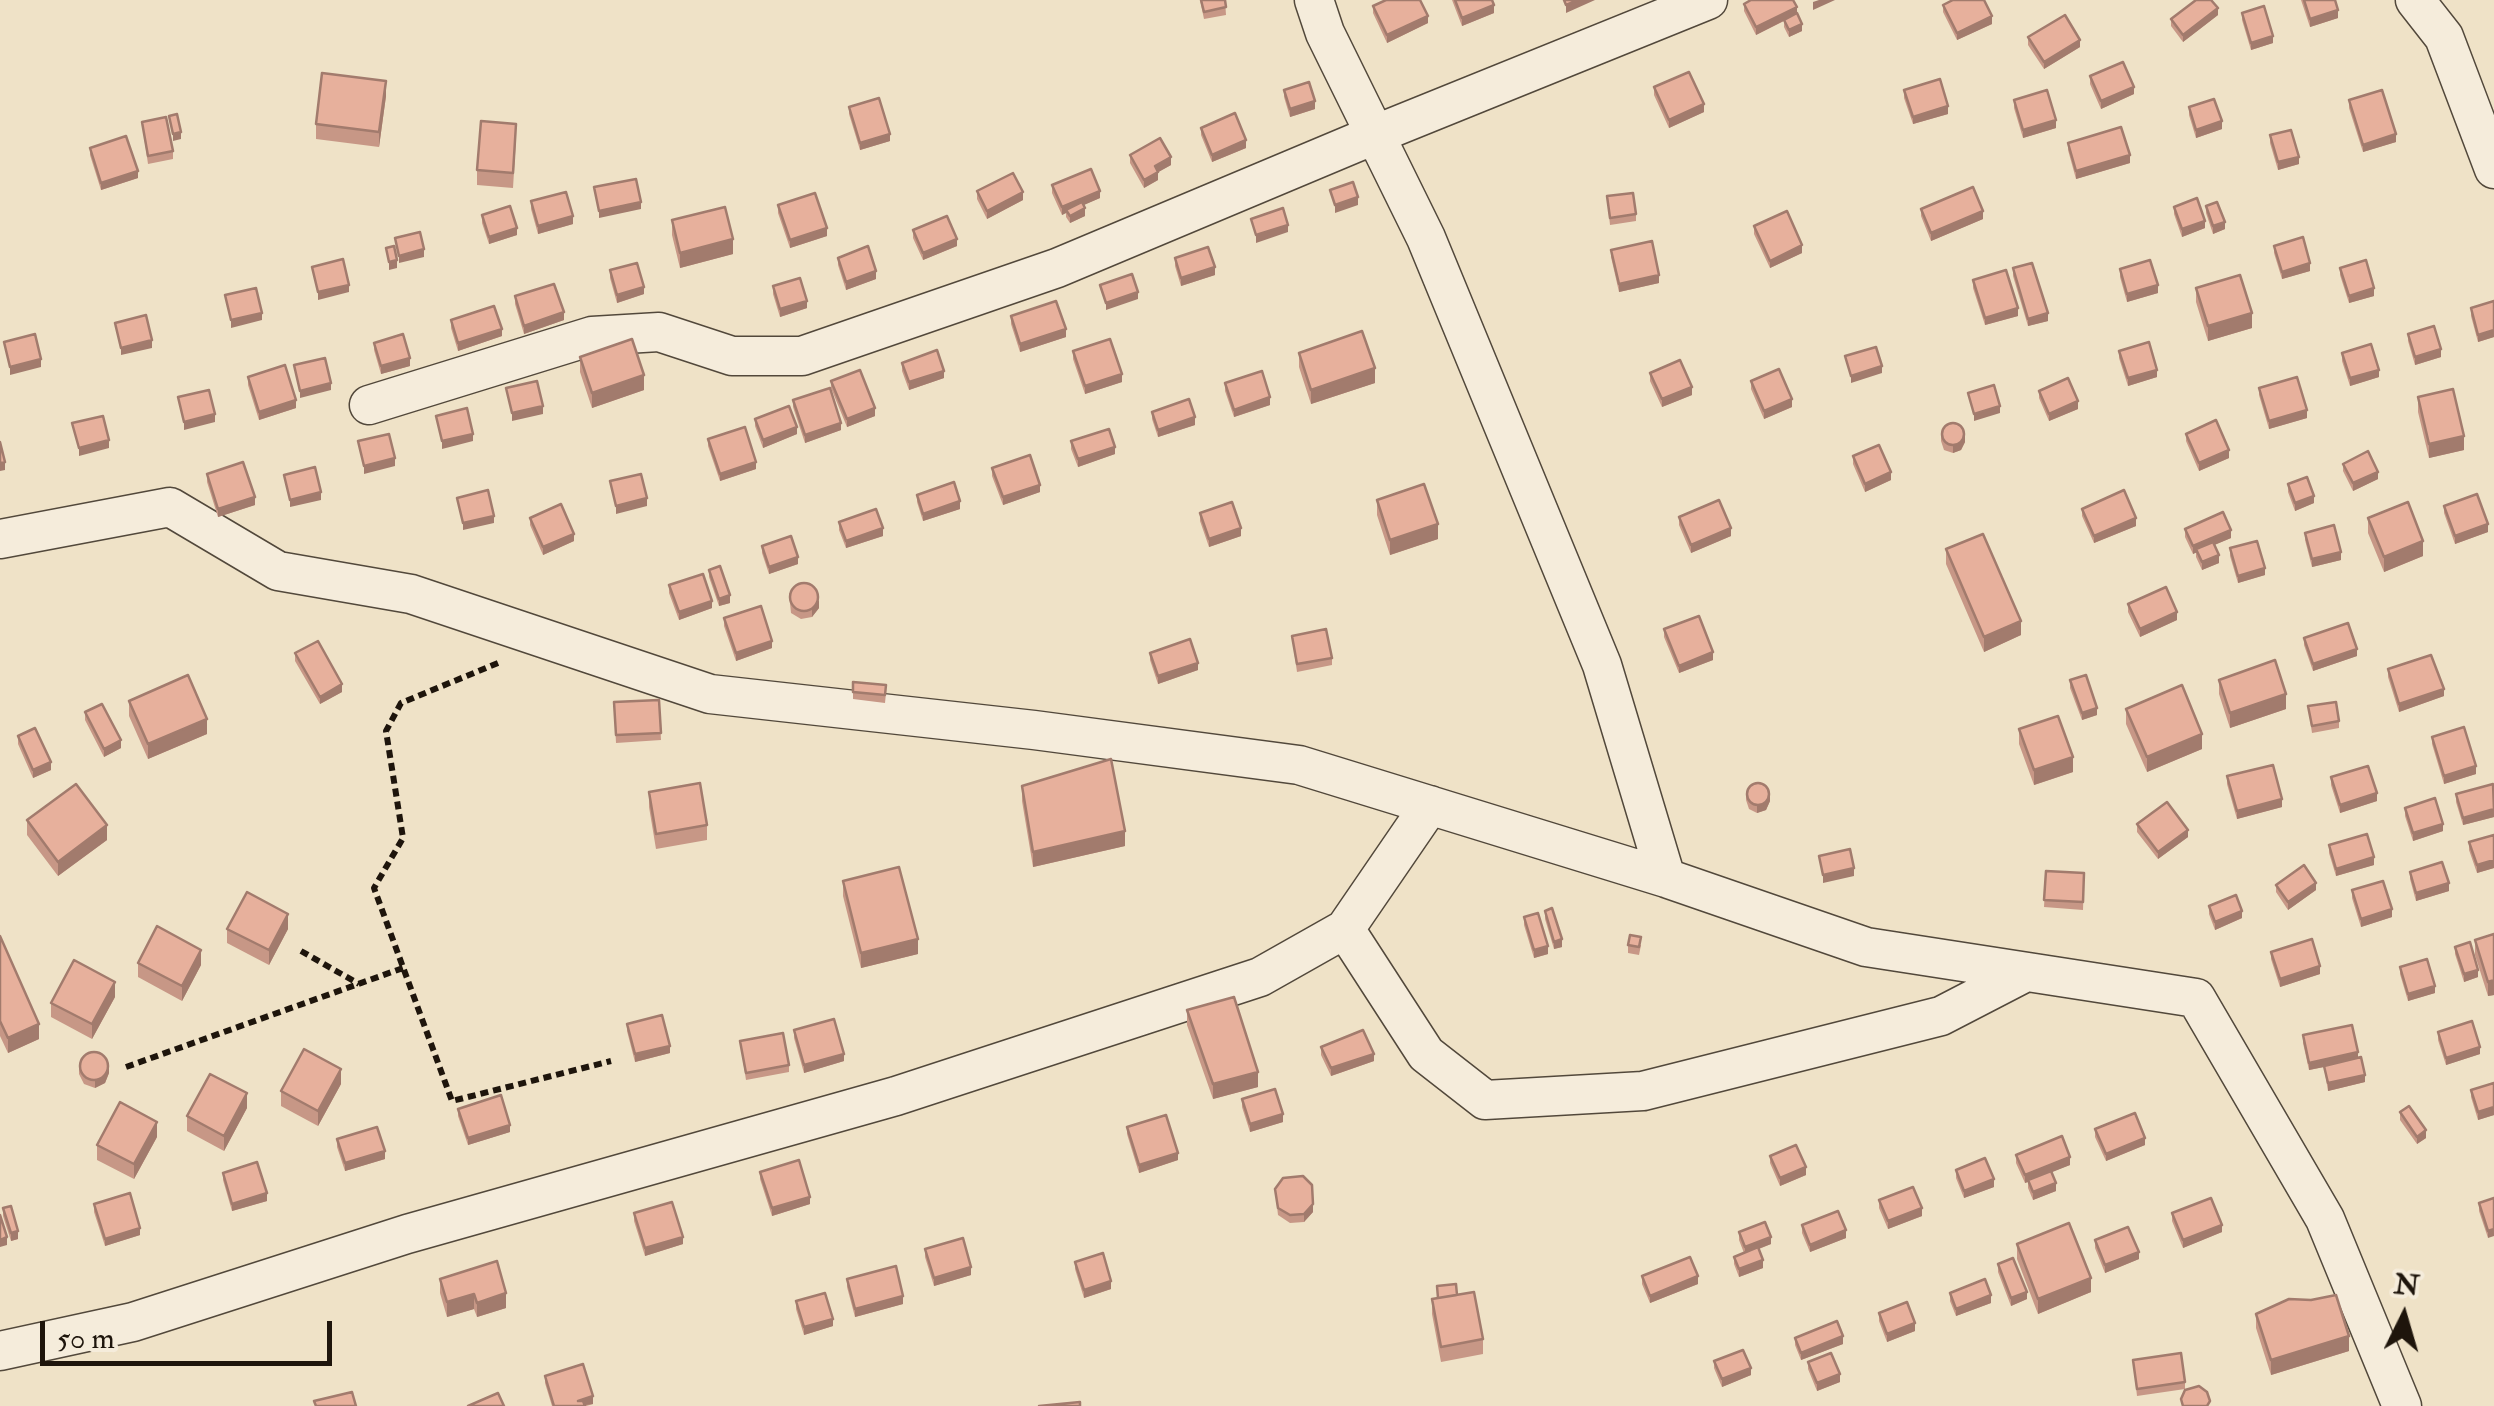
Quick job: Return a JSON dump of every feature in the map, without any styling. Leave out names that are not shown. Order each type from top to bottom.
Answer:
[{"type":"street","points":[[1314,0],[1324,33],[1426,238],[1602,665],[1666,878]]},
{"type":"street","points":[[368,406],[592,336],[659,332],[732,356],[802,356],[1057,268],[1708,0]]},
{"type":"street","points":[[2416,0],[2444,36],[2494,168]]},
{"type":"street","points":[[0,539],[170,508],[278,571],[412,594],[710,694],[1034,730],[1299,765],[1666,878],[1866,947],[2196,998],[2325,1219],[2402,1406]]},
{"type":"street","points":[[0,1351],[133,1322],[407,1234],[896,1096],[1260,977],[1345,929],[1430,806]]},
{"type":"street","points":[[1345,929],[1426,1054],[1485,1100],[1642,1091],[1941,1016],[2026,972]]},
{"type":"path","points":[[506,660],[401,703],[386,731],[403,838],[374,888],[452,1101],[611,1061]]},
{"type":"path","points":[[301,950],[359,984]]},
{"type":"path","points":[[126,1067],[403,968]]},
{"type":"building","points":[[1201,0],[1225,0],[1226,7],[1204,12]]},
{"type":"building","points":[[1386,0],[1420,0],[1428,16],[1387,35],[1373,6]]},
{"type":"building","points":[[1455,0],[1492,0],[1494,5],[1462,18]]},
{"type":"building","points":[[1751,0],[1793,0],[1797,7],[1756,27],[1744,4]]},
{"type":"building","points":[[1953,0],[1984,0],[1992,16],[1957,33],[1943,5]]},
{"type":"building","points":[[2196,0],[2211,0],[2218,8],[2183,35],[2171,19]]},
{"type":"building","points":[[2304,0],[2335,0],[2338,10],[2310,19]]},
{"type":"building","points":[[2264,6],[2273,36],[2251,43],[2242,13]]},
{"type":"building","points":[[1797,13],[1802,24],[1789,30],[1784,20]]},
{"type":"building","points":[[2065,15],[2080,40],[2044,62],[2028,37]]},
{"type":"building","points":[[2123,62],[2134,87],[2101,101],[2090,76]]},
{"type":"building","points":[[1689,72],[1704,104],[1669,120],[1654,87]]},
{"type":"building","points":[[322,73],[386,81],[379,132],[316,124]]},
{"type":"building","points":[[1940,79],[1948,106],[1913,117],[1904,90]]},
{"type":"building","points":[[1309,82],[1315,101],[1290,109],[1284,90]]},
{"type":"building","points":[[2047,90],[2056,120],[2023,130],[2014,100]]},
{"type":"building","points":[[2382,90],[2396,134],[2363,145],[2349,100]]},
{"type":"building","points":[[879,98],[890,134],[860,143],[849,107]]},
{"type":"building","points":[[2214,99],[2222,121],[2196,130],[2189,107]]},
{"type":"building","points":[[1235,113],[1246,140],[1212,155],[1201,128]]},
{"type":"building","points":[[177,114],[181,132],[173,134],[169,116]]},
{"type":"building","points":[[166,117],[173,151],[148,156],[142,122]]},
{"type":"building","points":[[481,121],[516,124],[513,173],[477,170]]},
{"type":"building","points":[[2121,127],[2130,155],[2076,171],[2068,143]]},
{"type":"building","points":[[2291,130],[2299,157],[2278,162],[2270,135]]},
{"type":"building","points":[[126,136],[138,171],[101,183],[90,148]]},
{"type":"building","points":[[1160,138],[1171,157],[1155,166],[1158,172],[1144,180],[1130,155]]},
{"type":"building","points":[[1091,169],[1100,191],[1062,207],[1052,185]]},
{"type":"building","points":[[1013,173],[1023,192],[987,211],[977,191]]},
{"type":"building","points":[[636,179],[641,202],[599,211],[594,187]]},
{"type":"building","points":[[1353,182],[1358,197],[1335,205],[1330,190]]},
{"type":"building","points":[[1973,187],[1983,211],[1931,233],[1921,209]]},
{"type":"building","points":[[566,192],[573,216],[538,226],[531,201]]},
{"type":"building","points":[[815,193],[827,228],[790,240],[778,205]]},
{"type":"building","points":[[1633,193],[1636,214],[1610,218],[1607,196]]},
{"type":"building","points":[[2197,198],[2205,221],[2182,229],[2174,207]]},
{"type":"building","points":[[1082,202],[1085,208],[1070,216],[1066,210]]},
{"type":"building","points":[[2217,202],[2225,222],[2213,226],[2206,206]]},
{"type":"building","points":[[510,206],[517,228],[489,237],[482,215]]},
{"type":"building","points":[[725,207],[733,239],[680,253],[672,220]]},
{"type":"building","points":[[1283,208],[1288,225],[1256,235],[1251,219]]},
{"type":"building","points":[[1787,211],[1802,245],[1770,261],[1754,226]]},
{"type":"building","points":[[947,216],[957,239],[923,253],[913,230]]},
{"type":"building","points":[[420,232],[424,249],[399,256],[395,238]]},
{"type":"building","points":[[2303,237],[2310,263],[2282,272],[2274,246]]},
{"type":"building","points":[[1652,241],[1659,275],[1619,284],[1611,250]]},
{"type":"building","points":[[394,246],[397,260],[389,262],[386,248]]},
{"type":"building","points":[[868,246],[876,271],[846,282],[838,258]]},
{"type":"building","points":[[1208,247],[1215,267],[1181,278],[1175,258]]},
{"type":"building","points":[[343,259],[349,285],[318,292],[312,267]]},
{"type":"building","points":[[2150,260],[2158,285],[2127,294],[2120,269]]},
{"type":"building","points":[[2366,260],[2374,288],[2349,296],[2340,268]]},
{"type":"building","points":[[637,263],[644,287],[617,295],[610,270]]},
{"type":"building","points":[[2032,263],[2048,313],[2028,319],[2013,268]]},
{"type":"building","points":[[2006,270],[2018,308],[1985,318],[1973,280]]},
{"type":"building","points":[[1132,274],[1138,292],[1106,303],[1100,285]]},
{"type":"building","points":[[2240,275],[2252,313],[2208,326],[2196,288]]},
{"type":"building","points":[[800,278],[807,301],[780,309],[773,286]]},
{"type":"building","points":[[554,284],[564,312],[524,326],[515,296]]},
{"type":"building","points":[[256,288],[262,313],[231,320],[225,295]]},
{"type":"building","points":[[1056,301],[1066,329],[1020,344],[1011,316]]},
{"type":"building","points":[[2494,301],[2494,330],[2478,335],[2471,308]]},
{"type":"building","points":[[494,306],[502,329],[458,343],[451,320]]},
{"type":"building","points":[[146,315],[152,340],[121,348],[115,323]]},
{"type":"building","points":[[2434,326],[2441,349],[2415,357],[2408,334]]},
{"type":"building","points":[[1362,331],[1375,368],[1311,390],[1299,353]]},
{"type":"building","points":[[35,334],[41,359],[10,367],[4,342]]},
{"type":"building","points":[[403,334],[410,358],[381,366],[374,343]]},
{"type":"building","points":[[632,339],[644,375],[592,393],[580,357]]},
{"type":"building","points":[[1110,339],[1122,374],[1085,386],[1073,351]]},
{"type":"building","points":[[2149,342],[2157,370],[2128,378],[2119,351]]},
{"type":"building","points":[[2371,344],[2379,370],[2350,378],[2342,353]]},
{"type":"building","points":[[1876,347],[1882,366],[1851,376],[1845,356]]},
{"type":"building","points":[[937,350],[944,371],[909,382],[902,363]]},
{"type":"building","points":[[325,358],[331,383],[300,391],[294,365]]},
{"type":"building","points":[[1680,360],[1692,387],[1662,399],[1650,373]]},
{"type":"building","points":[[285,365],[296,400],[259,412],[248,377]]},
{"type":"building","points":[[1779,369],[1792,399],[1764,411],[1751,381]]},
{"type":"building","points":[[860,370],[875,408],[847,419],[831,381]]},
{"type":"building","points":[[1262,371],[1270,397],[1234,410],[1225,383]]},
{"type":"building","points":[[2297,377],[2307,410],[2269,421],[2259,388]]},
{"type":"building","points":[[2068,378],[2078,401],[2049,414],[2039,391]]},
{"type":"building","points":[[537,381],[543,406],[512,413],[506,388]]},
{"type":"building","points":[[1994,385],[2000,406],[1974,414],[1968,393]]},
{"type":"building","points":[[830,388],[841,423],[805,435],[793,400]]},
{"type":"building","points":[[2453,389],[2464,436],[2429,444],[2418,397]]},
{"type":"building","points":[[209,390],[215,414],[184,422],[178,397]]},
{"type":"building","points":[[1189,399],[1195,417],[1158,430],[1152,412]]},
{"type":"building","points":[[789,406],[797,427],[763,440],[755,419]]},
{"type":"building","points":[[467,408],[473,434],[442,441],[436,416]]},
{"type":"building","points":[[103,416],[109,440],[79,448],[72,423]]},
{"type":"building","points":[[2216,420],[2229,450],[2199,463],[2186,434]]},
{"type":"building","points":[[1949,423],[1957,423],[1964,434],[1957,445],[1949,445],[1942,438],[1942,430]]},
{"type":"building","points":[[745,427],[756,462],[720,474],[708,439]]},
{"type":"building","points":[[1109,429],[1115,447],[1078,459],[1071,441]]},
{"type":"building","points":[[389,434],[395,458],[364,466],[358,441]]},
{"type":"building","points":[[1879,445],[1891,472],[1865,484],[1853,456]]},
{"type":"building","points":[[2368,451],[2378,472],[2353,483],[2343,464]]},
{"type":"building","points":[[1030,455],[1040,485],[1003,497],[992,468]]},
{"type":"building","points":[[243,462],[255,497],[218,509],[207,474]]},
{"type":"building","points":[[315,467],[321,492],[290,500],[284,475]]},
{"type":"building","points":[[641,474],[647,498],[616,506],[610,481]]},
{"type":"building","points":[[2307,477],[2314,496],[2295,503],[2288,484]]},
{"type":"building","points":[[954,482],[960,501],[923,514],[917,495]]},
{"type":"building","points":[[1424,484],[1438,524],[1390,540],[1377,500]]},
{"type":"building","points":[[488,490],[494,516],[463,523],[457,498]]},
{"type":"building","points":[[2124,490],[2136,518],[2094,536],[2082,509]]},
{"type":"building","points":[[2477,494],[2488,524],[2455,536],[2444,506]]},
{"type":"building","points":[[1719,500],[1731,528],[1691,545],[1679,517]]},
{"type":"building","points":[[1232,502],[1241,528],[1209,539],[1200,513]]},
{"type":"building","points":[[2408,502],[2423,541],[2384,557],[2368,518]]},
{"type":"building","points":[[561,504],[574,534],[543,547],[530,518]]},
{"type":"building","points":[[876,509],[883,528],[846,541],[839,522]]},
{"type":"building","points":[[2223,512],[2231,530],[2193,546],[2185,529]]},
{"type":"building","points":[[2334,525],[2341,552],[2312,559],[2305,533]]},
{"type":"building","points":[[1983,534],[2021,621],[1984,637],[1946,549]]},
{"type":"building","points":[[791,536],[798,557],[769,567],[762,546]]},
{"type":"building","points":[[2257,541],[2265,568],[2238,576],[2230,548]]},
{"type":"building","points":[[2213,542],[2219,555],[2202,562],[2196,549]]},
{"type":"building","points":[[720,566],[730,595],[719,599],[709,570]]},
{"type":"building","points":[[703,574],[712,601],[679,612],[669,585]]},
{"type":"building","points":[[804,583],[814,587],[818,597],[814,607],[804,611],[794,607],[790,597],[794,587]]},
{"type":"building","points":[[2166,587],[2177,612],[2140,629],[2128,604]]},
{"type":"building","points":[[761,606],[772,641],[736,653],[724,618]]},
{"type":"building","points":[[1699,616],[1713,652],[1679,666],[1664,629]]},
{"type":"building","points":[[2348,623],[2357,649],[2313,664],[2304,638]]},
{"type":"building","points":[[1326,629],[1332,658],[1297,664],[1292,636]]},
{"type":"building","points":[[1190,639],[1198,663],[1158,676],[1150,653]]},
{"type":"building","points":[[318,641],[342,684],[320,697],[295,653]]},
{"type":"building","points":[[2431,655],[2444,689],[2399,704],[2388,669]]},
{"type":"building","points":[[2275,660],[2286,694],[2230,713],[2219,680]]},
{"type":"building","points":[[188,675],[207,719],[148,744],[129,701]]},
{"type":"building","points":[[2086,675],[2097,708],[2082,713],[2070,680]]},
{"type":"building","points":[[853,682],[886,685],[885,695],[853,692]]},
{"type":"building","points":[[2182,685],[2202,734],[2147,757],[2126,709]]},
{"type":"building","points":[[659,700],[661,733],[616,735],[614,702]]},
{"type":"building","points":[[2336,702],[2339,721],[2312,726],[2308,706]]},
{"type":"building","points":[[102,704],[121,740],[104,749],[85,712]]},
{"type":"building","points":[[2058,716],[2073,757],[2034,770],[2019,729]]},
{"type":"building","points":[[2464,727],[2476,766],[2444,776],[2432,737]]},
{"type":"building","points":[[35,728],[51,762],[33,770],[18,736]]},
{"type":"building","points":[[1111,759],[1125,831],[1033,852],[1022,786]]},
{"type":"building","points":[[2273,765],[2282,799],[2237,811],[2227,776]]},
{"type":"building","points":[[2368,766],[2377,793],[2340,805],[2331,777]]},
{"type":"building","points":[[700,783],[707,825],[656,834],[649,792]]},
{"type":"building","points":[[1754,783],[1762,783],[1769,794],[1762,805],[1754,805],[1747,798],[1747,790]]},
{"type":"building","points":[[76,784],[107,825],[58,862],[27,820]]},
{"type":"building","points":[[2493,784],[2494,809],[2463,818],[2456,794]]},
{"type":"building","points":[[2435,798],[2443,824],[2413,833],[2405,808]]},
{"type":"building","points":[[2167,802],[2188,830],[2158,852],[2137,824]]},
{"type":"building","points":[[2367,834],[2374,857],[2336,869],[2329,845]]},
{"type":"building","points":[[2494,835],[2494,860],[2477,865],[2469,842]]},
{"type":"building","points":[[1850,849],[1854,868],[1823,875],[1819,856]]},
{"type":"building","points":[[2442,862],[2449,883],[2416,893],[2410,872]]},
{"type":"building","points":[[2304,865],[2316,883],[2288,902],[2276,885]]},
{"type":"building","points":[[899,867],[918,939],[861,953],[843,881]]},
{"type":"building","points":[[2046,871],[2084,873],[2083,902],[2044,900]]},
{"type":"building","points":[[2383,881],[2392,909],[2361,919],[2352,890]]},
{"type":"building","points":[[247,892],[288,914],[269,950],[227,929]]},
{"type":"building","points":[[2236,895],[2242,911],[2215,922],[2209,906]]},
{"type":"building","points":[[1552,908],[1562,939],[1554,942],[1545,911]]},
{"type":"building","points":[[1538,913],[1548,946],[1534,950],[1524,917]]},
{"type":"building","points":[[157,926],[201,950],[182,986],[138,963]]},
{"type":"building","points":[[2494,934],[2494,980],[2488,982],[2475,940]]},
{"type":"building","points":[[1630,935],[1641,937],[1639,947],[1628,945]]},
{"type":"building","points":[[0,936],[39,1024],[8,1038],[0,1021]]},
{"type":"building","points":[[2312,939],[2320,966],[2280,979],[2271,952]]},
{"type":"building","points":[[2470,942],[2478,970],[2464,974],[2455,947]]},
{"type":"building","points":[[2427,959],[2435,986],[2408,994],[2400,967]]},
{"type":"building","points":[[74,960],[115,982],[92,1024],[51,1003]]},
{"type":"building","points":[[1234,997],[1258,1072],[1213,1084],[1187,1010]]},
{"type":"building","points":[[662,1015],[670,1046],[635,1054],[627,1024]]},
{"type":"building","points":[[834,1019],[844,1054],[804,1065],[794,1030]]},
{"type":"building","points":[[2472,1021],[2480,1047],[2446,1058],[2438,1032]]},
{"type":"building","points":[[2352,1025],[2358,1052],[2309,1063],[2303,1035]]},
{"type":"building","points":[[1363,1030],[1374,1054],[1331,1068],[1321,1047]]},
{"type":"building","points":[[783,1033],[789,1065],[746,1073],[740,1041]]},
{"type":"building","points":[[304,1049],[341,1069],[318,1111],[281,1091]]},
{"type":"building","points":[[94,1052],[104,1056],[108,1066],[104,1076],[94,1080],[84,1076],[80,1066],[84,1056]]},
{"type":"building","points":[[2361,1057],[2365,1075],[2328,1083],[2324,1066]]},
{"type":"building","points":[[210,1074],[247,1093],[224,1136],[187,1116]]},
{"type":"building","points":[[2494,1083],[2494,1107],[2478,1112],[2471,1090]]},
{"type":"building","points":[[1275,1089],[1283,1114],[1250,1124],[1242,1099]]},
{"type":"building","points":[[501,1095],[510,1125],[468,1138],[458,1109]]},
{"type":"building","points":[[120,1102],[157,1122],[134,1164],[97,1145]]},
{"type":"building","points":[[2409,1106],[2426,1130],[2417,1137],[2400,1112]]},
{"type":"building","points":[[2135,1113],[2145,1138],[2106,1154],[2095,1129]]},
{"type":"building","points":[[1166,1115],[1178,1153],[1139,1165],[1127,1127]]},
{"type":"building","points":[[377,1127],[385,1151],[345,1163],[337,1139]]},
{"type":"building","points":[[2062,1136],[2070,1157],[2025,1175],[2016,1155]]},
{"type":"building","points":[[1796,1145],[1806,1167],[1780,1178],[1770,1156]]},
{"type":"building","points":[[1985,1158],[1994,1179],[1964,1191],[1956,1170]]},
{"type":"building","points":[[799,1160],[810,1197],[772,1208],[760,1172]]},
{"type":"building","points":[[257,1162],[267,1193],[232,1204],[223,1173]]},
{"type":"building","points":[[2051,1171],[2056,1183],[2033,1192],[2028,1180]]},
{"type":"building","points":[[1303,1176],[1312,1185],[1313,1204],[1304,1214],[1290,1215],[1278,1208],[1275,1189],[1283,1178]]},
{"type":"building","points":[[1913,1187],[1922,1208],[1888,1221],[1879,1200]]},
{"type":"building","points":[[130,1193],[140,1228],[105,1239],[94,1204]]},
{"type":"building","points":[[2211,1198],[2222,1225],[2183,1240],[2172,1213]]},
{"type":"building","points":[[2494,1198],[2494,1229],[2488,1231],[2479,1203]]},
{"type":"building","points":[[672,1202],[683,1237],[645,1248],[634,1213]]},
{"type":"building","points":[[11,1206],[18,1231],[11,1233],[3,1208]]},
{"type":"building","points":[[1838,1211],[1846,1230],[1810,1245],[1802,1225]]},
{"type":"building","points":[[0,1215],[7,1237],[0,1240]]},
{"type":"building","points":[[1765,1222],[1771,1237],[1745,1247],[1739,1232]]},
{"type":"building","points":[[2069,1223],[2091,1278],[2038,1299],[2017,1244]]},
{"type":"building","points":[[2128,1227],[2139,1252],[2105,1265],[2095,1240]]},
{"type":"building","points":[[963,1238],[971,1267],[934,1278],[925,1249]]},
{"type":"building","points":[[1758,1247],[1763,1260],[1739,1269],[1734,1257]]},
{"type":"building","points":[[1103,1253],[1111,1281],[1084,1290],[1075,1262]]},
{"type":"building","points":[[1690,1257],[1698,1276],[1650,1296],[1642,1276]]},
{"type":"building","points":[[2013,1258],[2027,1292],[2011,1298],[1998,1264]]},
{"type":"building","points":[[497,1261],[506,1293],[477,1303],[474,1294],[447,1302],[440,1279]]},
{"type":"building","points":[[896,1266],[903,1296],[855,1309],[847,1279]]},
{"type":"building","points":[[1985,1279],[1991,1295],[1956,1309],[1950,1293]]},
{"type":"building","points":[[1456,1284],[1457,1295],[1438,1298],[1437,1286]]},
{"type":"building","points":[[1474,1292],[1483,1339],[1441,1347],[1432,1299]]},
{"type":"building","points":[[825,1293],[833,1319],[804,1327],[796,1301]]},
{"type":"building","points":[[2336,1295],[2349,1336],[2271,1360],[2256,1314],[2289,1299]]},
{"type":"building","points":[[1907,1302],[1915,1323],[1887,1334],[1879,1313]]},
{"type":"building","points":[[1837,1321],[1843,1336],[1801,1353],[1795,1338]]},
{"type":"building","points":[[1743,1350],[1751,1368],[1722,1379],[1714,1361]]},
{"type":"building","points":[[1831,1353],[1840,1374],[1817,1383],[1808,1362]]},
{"type":"building","points":[[2181,1353],[2185,1382],[2137,1389],[2133,1360]]},
{"type":"building","points":[[583,1364],[593,1396],[578,1401],[585,1406],[554,1406],[545,1376]]},
{"type":"building","points":[[2199,1386],[2207,1392],[2207,1406],[2183,1406],[2185,1390]]},
{"type":"building","points":[[352,1392],[356,1406],[316,1406],[314,1401]]},
{"type":"building","points":[[498,1393],[504,1406],[468,1406]]},
{"type":"building","points":[[1080,1402],[1080,1406],[1039,1406]]}]
